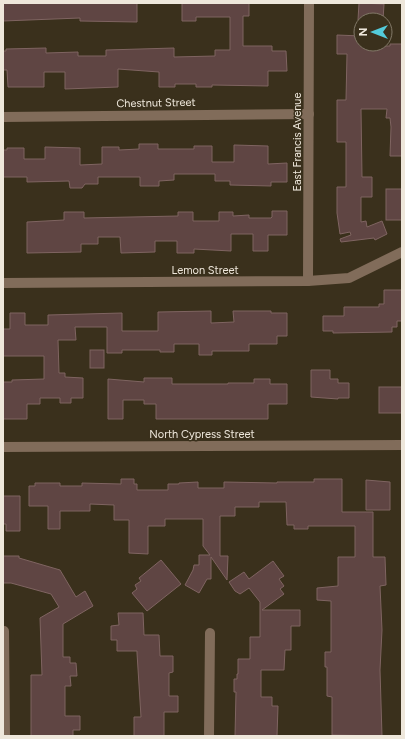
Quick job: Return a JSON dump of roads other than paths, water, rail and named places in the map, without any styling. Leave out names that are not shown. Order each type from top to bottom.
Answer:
[{"type":"street","name":"East Francis Avenue","points":[[308,281],[309,3]]},
{"type":"street","name":"Chestnut Street","points":[[3,117],[309,114]]},
{"type":"street","name":"Lemon Street","points":[[3,283],[308,281],[349,278],[402,252]]},
{"type":"street","name":"North Cypress Street","points":[[3,447],[402,445]]},
{"type":"street","points":[[4,631],[5,736]]},
{"type":"street","points":[[209,736],[210,633]]}]
